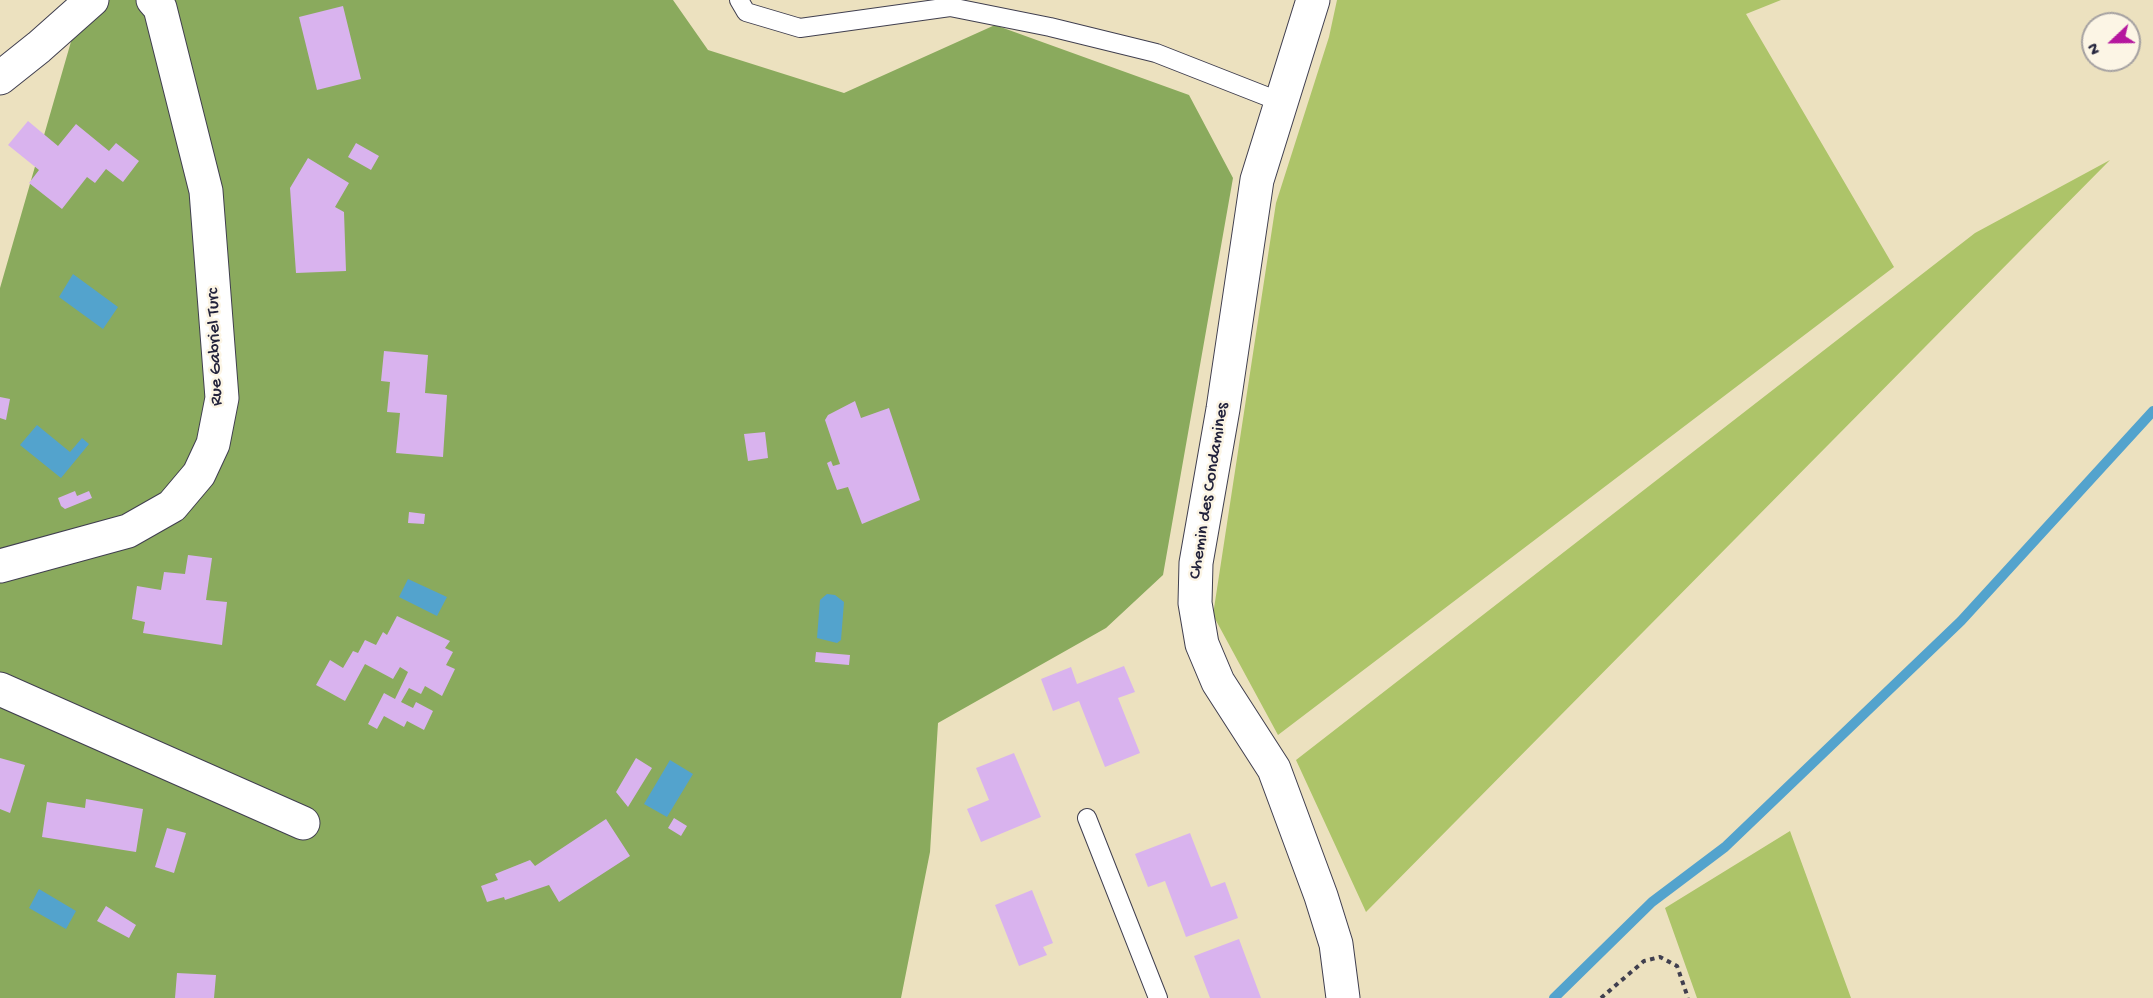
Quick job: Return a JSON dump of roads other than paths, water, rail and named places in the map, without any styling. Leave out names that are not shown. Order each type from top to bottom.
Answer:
[{"type":"street","points":[[0,78],[92,0]]},
{"type":"street","name":"Rue Gabriel Turc","points":[[0,566],[128,531],[172,506],[199,474],[213,444],[222,398],[206,191],[160,8],[153,0]]},
{"type":"street","name":"Chemin des Condamines","points":[[1313,0],[1257,180],[1223,409],[1196,562],[1195,603],[1202,644],[1218,682],[1274,769],[1321,896],[1335,944],[1343,998]]},
{"type":"street","points":[[0,689],[303,823]]},
{"type":"lane","points":[[739,0],[746,12],[800,28],[950,7],[1050,27],[1156,53],[1281,102]]},
{"type":"lane","points":[[1087,818],[1158,998]]},
{"type":"water","points":[[73,274],[118,307],[103,329],[59,297]]},
{"type":"water","points":[[37,425],[70,452],[82,438],[89,444],[61,478],[20,445]]},
{"type":"water","points":[[408,579],[447,597],[437,616],[399,597]]},
{"type":"water","points":[[827,594],[835,595],[844,602],[841,640],[837,643],[817,638],[820,600]]},
{"type":"water","points":[[670,760],[693,774],[667,817],[644,804]]},
{"type":"water","points":[[39,889],[76,911],[66,929],[29,908]]},
{"type":"waterway","points":[[1554,998],[1652,902],[1725,847],[1961,621],[2153,411]]}]
